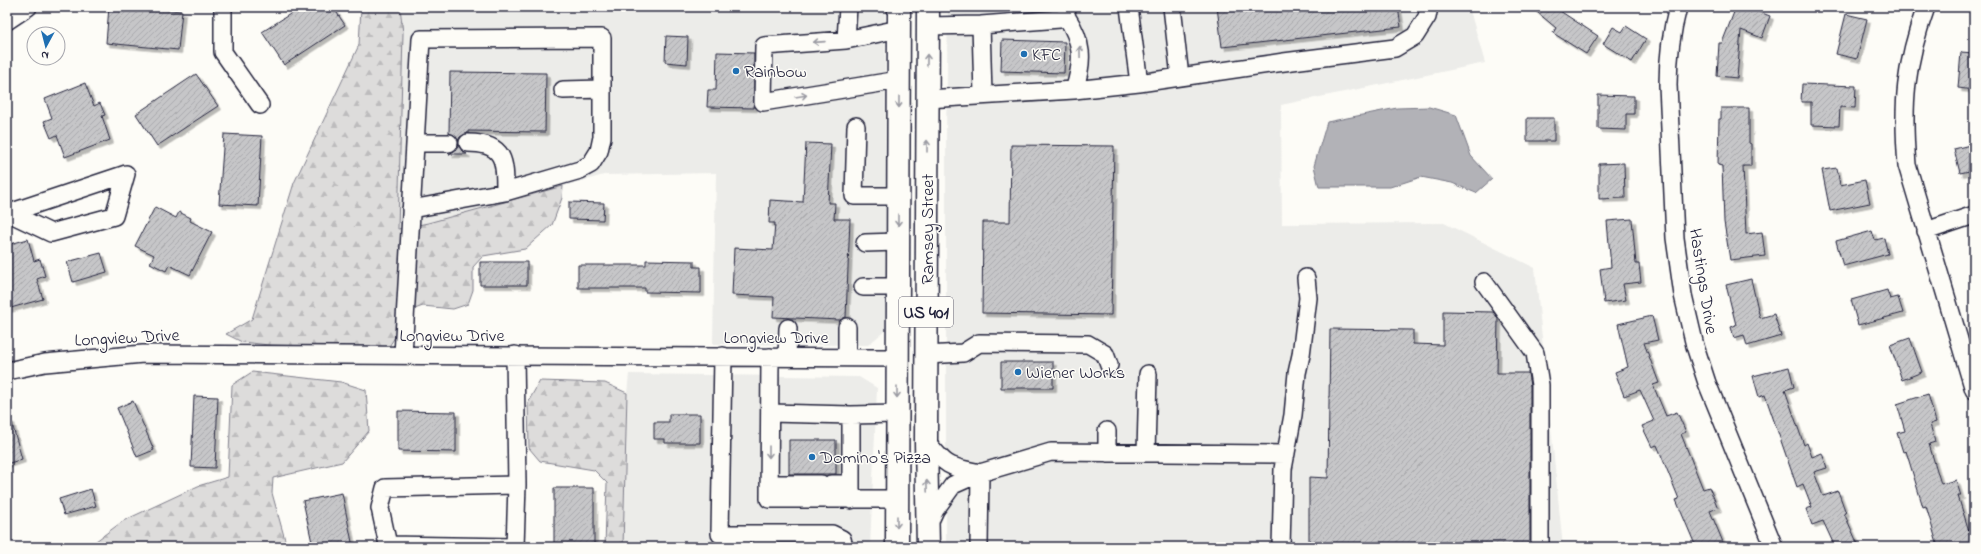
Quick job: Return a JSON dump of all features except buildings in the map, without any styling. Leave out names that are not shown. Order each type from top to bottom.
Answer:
[{"type":"main road","name":"Ramsey Street","points":[[897,547],[899,7]]},
{"type":"main road","name":"Ramsey Street","points":[[928,16],[926,355],[928,547]]},
{"type":"street","points":[[7,21],[28,7]]},
{"type":"street","points":[[223,7],[223,52],[260,105]]},
{"type":"street","points":[[846,40],[848,7]]},
{"type":"street","points":[[1129,7],[1139,83]]},
{"type":"street","points":[[1172,7],[1180,77]]},
{"type":"street","points":[[927,99],[1074,90],[1139,83],[1395,48],[1415,36],[1428,18],[1428,7]]},
{"type":"street","name":"Hastings Drive","points":[[1678,7],[1672,29],[1668,63],[1668,86],[1675,238],[1683,295],[1695,346],[1707,383],[1774,547]]},
{"type":"street","points":[[1926,7],[1911,56],[1906,87],[1904,126],[1907,165],[1974,390]]},
{"type":"street","points":[[928,16],[981,25],[1060,19],[1067,12],[1080,43],[1078,77],[1074,90]]},
{"type":"street","points":[[981,25],[983,95]]},
{"type":"street","points":[[899,29],[846,40],[764,46],[763,102],[899,80]]},
{"type":"street","points":[[403,355],[411,209],[415,142],[422,39],[602,38],[602,137],[599,151],[591,164],[580,170],[505,192],[411,209]]},
{"type":"street","points":[[563,90],[602,89]]},
{"type":"street","points":[[856,126],[854,196],[898,196]]},
{"type":"street","points":[[415,142],[449,143]]},
{"type":"street","points":[[468,143],[480,143],[492,146],[502,156],[505,167],[505,192]]},
{"type":"street","points":[[126,174],[114,216],[51,233],[8,213],[90,186],[126,174]]},
{"type":"street","points":[[1926,231],[1974,215]]},
{"type":"street","points":[[865,243],[898,242]]},
{"type":"street","points":[[1281,547],[1283,469],[1308,298],[1306,278]]},
{"type":"street","points":[[1484,282],[1535,352],[1540,385],[1540,547]]},
{"type":"street","points":[[863,287],[898,287]]},
{"type":"street","points":[[847,327],[847,357]]},
{"type":"street","points":[[787,357],[788,328]]},
{"type":"street","points":[[926,355],[963,353],[979,343],[1088,344],[1105,354],[1109,365]]},
{"type":"street","name":"Longview Drive","points":[[7,371],[68,360],[143,354],[770,356],[898,358]]},
{"type":"street","points":[[515,355],[517,485],[515,547],[388,545],[380,508],[385,488],[517,485]]},
{"type":"street","points":[[723,356],[720,534],[832,534],[842,539],[844,547]]},
{"type":"street","points":[[770,356],[769,500],[851,492]]},
{"type":"street","points":[[1146,453],[1148,374]]},
{"type":"street","points":[[770,413],[851,415],[897,414]]},
{"type":"street","points":[[851,415],[851,492]]},
{"type":"street","points":[[1107,431],[1107,453]]},
{"type":"street","points":[[926,441],[942,461],[955,469],[980,473]]},
{"type":"street","points":[[928,525],[935,510],[953,485],[980,473],[1051,452],[1286,454]]},
{"type":"street","points":[[979,547],[980,473]]},
{"type":"street","points":[[769,488],[826,488],[897,499]]},
{"type":"shaded area","points":[[400,7],[885,7],[887,329],[868,345],[713,344],[716,173],[604,175],[428,223],[398,229],[403,33]]},
{"type":"shaded area","points":[[948,7],[1469,7],[1485,63],[1281,105],[1282,224],[1444,223],[1535,268],[1563,547],[946,547],[946,135]]},
{"type":"shaded area","points":[[1429,107],[1456,115],[1471,156],[1492,179],[1476,193],[1452,183],[1421,177],[1390,187],[1319,187],[1314,166],[1327,122],[1397,108]]},
{"type":"shaded area","points":[[629,374],[859,377],[877,388],[870,547],[623,547],[627,393]]},
{"type":"green space","points":[[361,7],[400,7],[403,33],[398,229],[428,223],[563,186],[562,198],[552,225],[525,249],[483,256],[473,267],[473,290],[468,304],[453,309],[423,306],[398,315],[397,334],[388,348],[269,345],[242,342],[226,334],[252,319],[294,183],[359,45]]},
{"type":"green space","points":[[252,372],[341,382],[366,390],[369,431],[342,462],[273,478],[272,493],[287,547],[88,547],[123,521],[198,486],[228,477],[232,385]]},
{"type":"green space","points":[[540,381],[605,383],[627,393],[623,547],[605,547],[607,483],[594,470],[540,461],[529,448],[528,402]]},
{"type":"place","name":"KFC","points":[[1024,54]]},
{"type":"place","name":"Rainbow","points":[[736,71]]},
{"type":"place","name":"Wiener Works","points":[[1018,372]]},
{"type":"place","name":"Domino's Pizza","points":[[812,457]]}]
